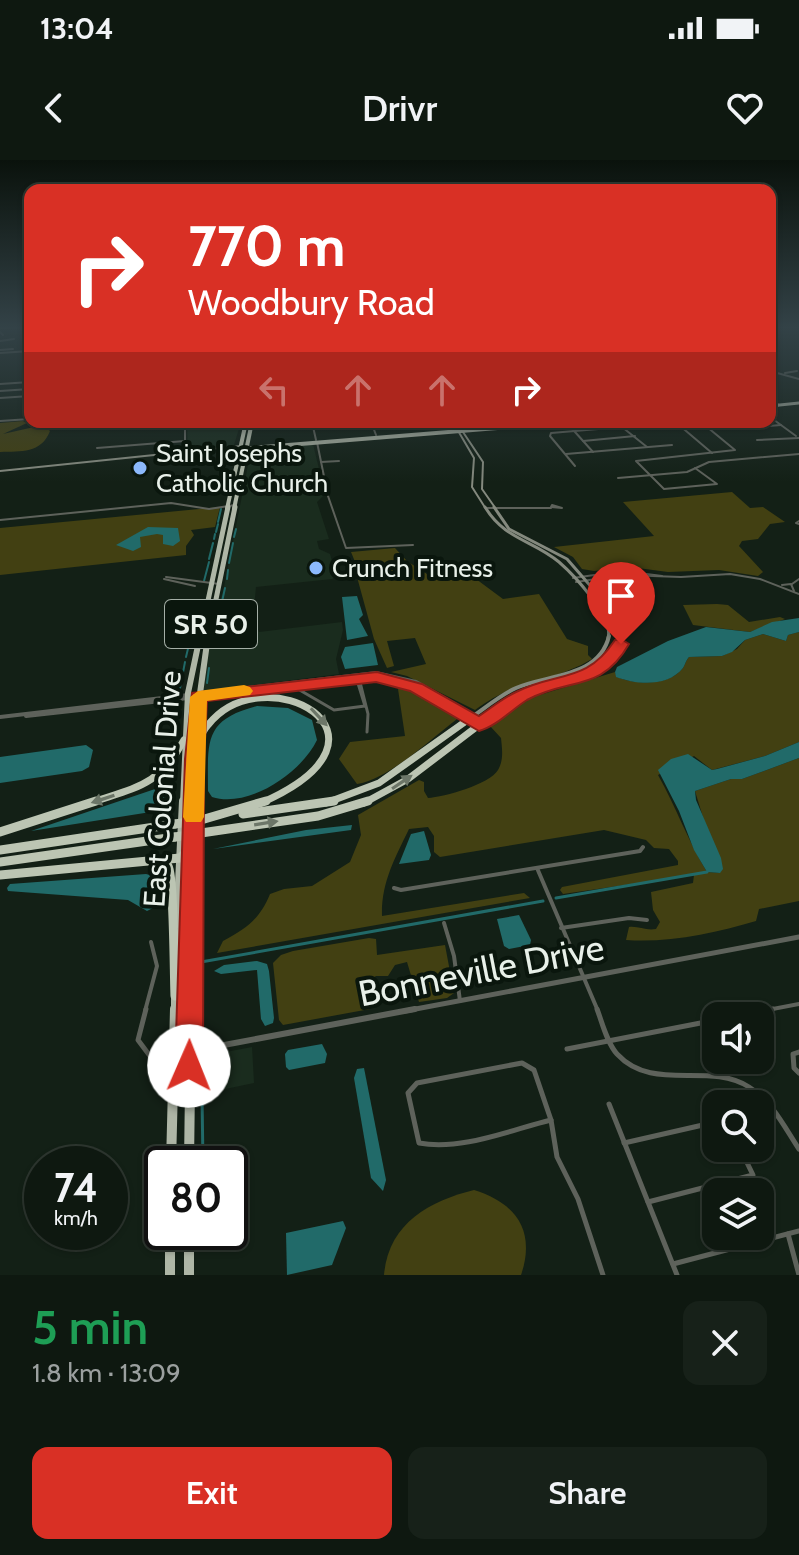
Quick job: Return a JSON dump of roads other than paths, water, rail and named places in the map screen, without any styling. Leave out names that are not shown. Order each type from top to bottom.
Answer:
[{"type":"highway","name":"East Colonial Drive","points":[[188,1146],[175,996],[184,740],[188,696],[210,585],[240,447],[248,428]]},
{"type":"highway","name":"East Colonial Drive","points":[[173,1146],[194,846],[194,759],[199,694],[249,428]]},
{"type":"highway","points":[[220,538],[227,543]]},
{"type":"highway","points":[[194,759],[202,734],[211,720],[231,707],[254,700],[276,698],[302,703],[320,714],[330,732],[324,756],[294,786],[247,809],[201,820]]},
{"type":"highway","points":[[0,850],[329,801],[361,792],[388,778],[471,717]]},
{"type":"highway","points":[[0,862],[331,813],[363,803],[392,789],[481,723]]},
{"type":"highway","points":[[0,832],[146,784],[170,766],[184,740]]},
{"type":"highway","points":[[0,875],[149,863],[180,858],[194,846]]},
{"type":"highway","points":[[149,863],[168,866],[173,874],[171,914],[175,996]]},
{"type":"highway","points":[[180,869],[184,885],[181,1053]]},
{"type":"highway","points":[[170,1250],[170,1275]]},
{"type":"highway","points":[[189,1250],[189,1275]]},
{"type":"main road","points":[[776,406],[799,404]]},
{"type":"main road","points":[[157,458],[240,447],[469,428]]},
{"type":"main road","points":[[316,441],[485,428]]},
{"type":"main road","points":[[459,430],[474,458],[471,484],[486,509],[501,530],[547,553],[574,580],[607,621],[608,643],[590,664],[573,672],[515,688],[471,717]]},
{"type":"main road","points":[[459,430],[479,454],[482,489],[509,529],[559,554],[619,620],[620,645],[602,668],[578,680],[527,693],[481,723]]},
{"type":"main road","points":[[0,472],[240,447]]},
{"type":"street","points":[[0,384],[24,382]]},
{"type":"street","points":[[0,391],[24,389]]},
{"type":"street","points":[[0,398],[24,396]]},
{"type":"street","points":[[0,421],[24,419]]},
{"type":"street","points":[[776,421],[799,438]]},
{"type":"street","points":[[776,425],[781,425]]},
{"type":"street","points":[[313,428],[334,517],[348,550],[413,545]]},
{"type":"street","points":[[373,428],[376,436]]},
{"type":"street","points":[[571,428],[593,452]]},
{"type":"street","points":[[575,466],[550,434],[604,428]]},
{"type":"street","points":[[621,428],[647,447]]},
{"type":"street","points":[[683,428],[713,454]]},
{"type":"street","points":[[695,468],[717,484],[669,490],[660,487],[636,461],[735,450],[708,428]]},
{"type":"street","points":[[185,430],[185,454]]},
{"type":"street","points":[[583,441],[635,436]]},
{"type":"street","points":[[757,440],[799,438]]},
{"type":"street","points":[[97,448],[185,441]]},
{"type":"street","points":[[566,454],[672,445]]},
{"type":"street","points":[[618,478],[687,472],[709,462],[799,454]]},
{"type":"street","points":[[321,462],[339,461]]},
{"type":"street","points":[[475,469],[482,470]]},
{"type":"street","points":[[0,520],[171,503],[209,509],[235,505]]},
{"type":"street","points":[[486,509],[552,507]]},
{"type":"street","points":[[574,580],[626,574],[665,577],[733,574],[798,593]]},
{"type":"street","points":[[165,578],[193,585],[219,584]]},
{"type":"street","points":[[786,589],[799,579]]},
{"type":"street","points":[[775,584],[791,584]]},
{"type":"street","points":[[791,584],[798,593]]},
{"type":"street","points":[[607,621],[619,620]]},
{"type":"street","points":[[296,687],[376,673],[416,682],[481,723]]},
{"type":"street","points":[[358,678],[376,673]]},
{"type":"street","points":[[0,718],[366,677],[405,682],[471,717]]},
{"type":"street","points":[[361,690],[360,682],[366,677]]},
{"type":"street","points":[[358,678],[370,724],[367,732]]},
{"type":"street","points":[[296,687],[335,710],[365,706]]},
{"type":"street","points":[[394,888],[401,890],[537,868],[640,851],[643,847]]},
{"type":"street","points":[[537,868],[608,1042],[622,1059],[649,1075],[661,1078],[714,1073],[752,1090]]},
{"type":"street","points":[[561,928],[629,918],[647,920]]},
{"type":"street","points":[[444,923],[454,956],[460,1001]]},
{"type":"street","name":"Bonneville Drive","points":[[181,1053],[799,937]]},
{"type":"street","points":[[151,942],[155,951],[154,982],[138,1040],[150,1056],[181,1053]]},
{"type":"street","points":[[774,1009],[799,1004]]},
{"type":"street","points":[[567,1049],[702,1023]]},
{"type":"street","points":[[799,1052],[793,1054],[792,1060],[799,1073]]},
{"type":"street","points":[[551,1120],[427,1147],[419,1143],[415,1134],[408,1093],[417,1083],[522,1063],[534,1070],[551,1120],[557,1157],[578,1199],[603,1275]]},
{"type":"street","points":[[609,1104],[677,1275]]},
{"type":"street","points":[[774,1112],[799,1149]]},
{"type":"street","points":[[624,1143],[702,1125]]},
{"type":"street","points":[[648,1202],[753,1175],[747,1162]]},
{"type":"street","points":[[673,1264],[799,1231]]},
{"type":"street","points":[[788,1234],[799,1275]]},
{"type":"water","points":[[148,527],[178,528],[180,541],[173,546],[163,544],[163,535],[157,534],[140,537],[141,547],[133,551],[116,545]]},
{"type":"water","points":[[357,596],[363,615],[359,619],[368,636],[347,640],[342,597]]},
{"type":"water","points":[[799,618],[799,632],[788,635],[786,641],[763,634],[745,640],[732,652],[722,656],[689,657],[683,668],[669,679],[642,683],[616,677],[617,667],[668,641],[706,627],[750,632],[772,622]]},
{"type":"water","points":[[373,643],[378,665],[345,669],[341,657],[345,647]]},
{"type":"water","points":[[257,706],[288,708],[312,720],[317,740],[299,764],[273,785],[242,798],[212,797],[208,791],[208,774],[212,735],[227,718]]},
{"type":"water","points":[[799,742],[799,758],[742,779],[731,779],[695,791],[723,869],[720,873],[707,872],[658,770],[671,759],[688,754],[712,770],[765,756]]},
{"type":"water","points":[[86,745],[93,750],[89,767],[82,771],[0,783],[0,757]]},
{"type":"water","points":[[158,788],[164,791],[163,807],[157,811],[31,831]]},
{"type":"water","points":[[352,825],[351,830],[213,849],[306,830]]},
{"type":"water","points":[[424,831],[431,855],[429,860],[399,864],[411,834]]},
{"type":"water","points":[[146,874],[157,877],[155,907],[147,911],[128,900],[8,891],[7,888],[10,884]]},
{"type":"water","points":[[519,915],[531,940],[530,945],[509,949],[504,946],[497,919]]},
{"type":"water","points":[[257,961],[267,964],[269,971],[274,1018],[273,1023],[265,1026],[261,1019],[257,970],[221,974],[214,971],[224,965]]},
{"type":"water","points":[[322,1044],[327,1054],[325,1063],[289,1070],[286,1067],[285,1054],[288,1050]]},
{"type":"water","points":[[364,1068],[386,1180],[383,1191],[371,1178],[354,1078],[357,1069]]},
{"type":"water","points":[[343,1221],[346,1228],[332,1265],[287,1275],[286,1233]]},
{"type":"waterway","points":[[218,522],[221,509]]},
{"type":"waterway","points":[[216,532],[218,524]]},
{"type":"waterway","points":[[234,537],[236,529]]},
{"type":"waterway","points":[[214,539],[215,534]]},
{"type":"waterway","points":[[209,559],[213,543]]},
{"type":"waterway","points":[[229,563],[233,543]]},
{"type":"waterway","points":[[204,581],[209,562]]},
{"type":"waterway","points":[[227,579],[228,570]]},
{"type":"waterway","points":[[218,620],[225,588]]},
{"type":"waterway","points":[[194,624],[195,619]]},
{"type":"waterway","points":[[214,642],[217,627]]},
{"type":"waterway","points":[[186,657],[193,628]]},
{"type":"waterway","points":[[180,688],[185,662]]},
{"type":"waterway","points":[[207,683],[209,668]]},
{"type":"waterway","points":[[556,898],[707,872]]},
{"type":"waterway","points":[[201,962],[543,901]]},
{"type":"waterway","points":[[202,1096],[203,1146]]},
{"type":"place","name":"Saint Josephs Catholic Church","points":[[140,468]]},
{"type":"place","name":"Crunch Fitness","points":[[316,568]]}]
